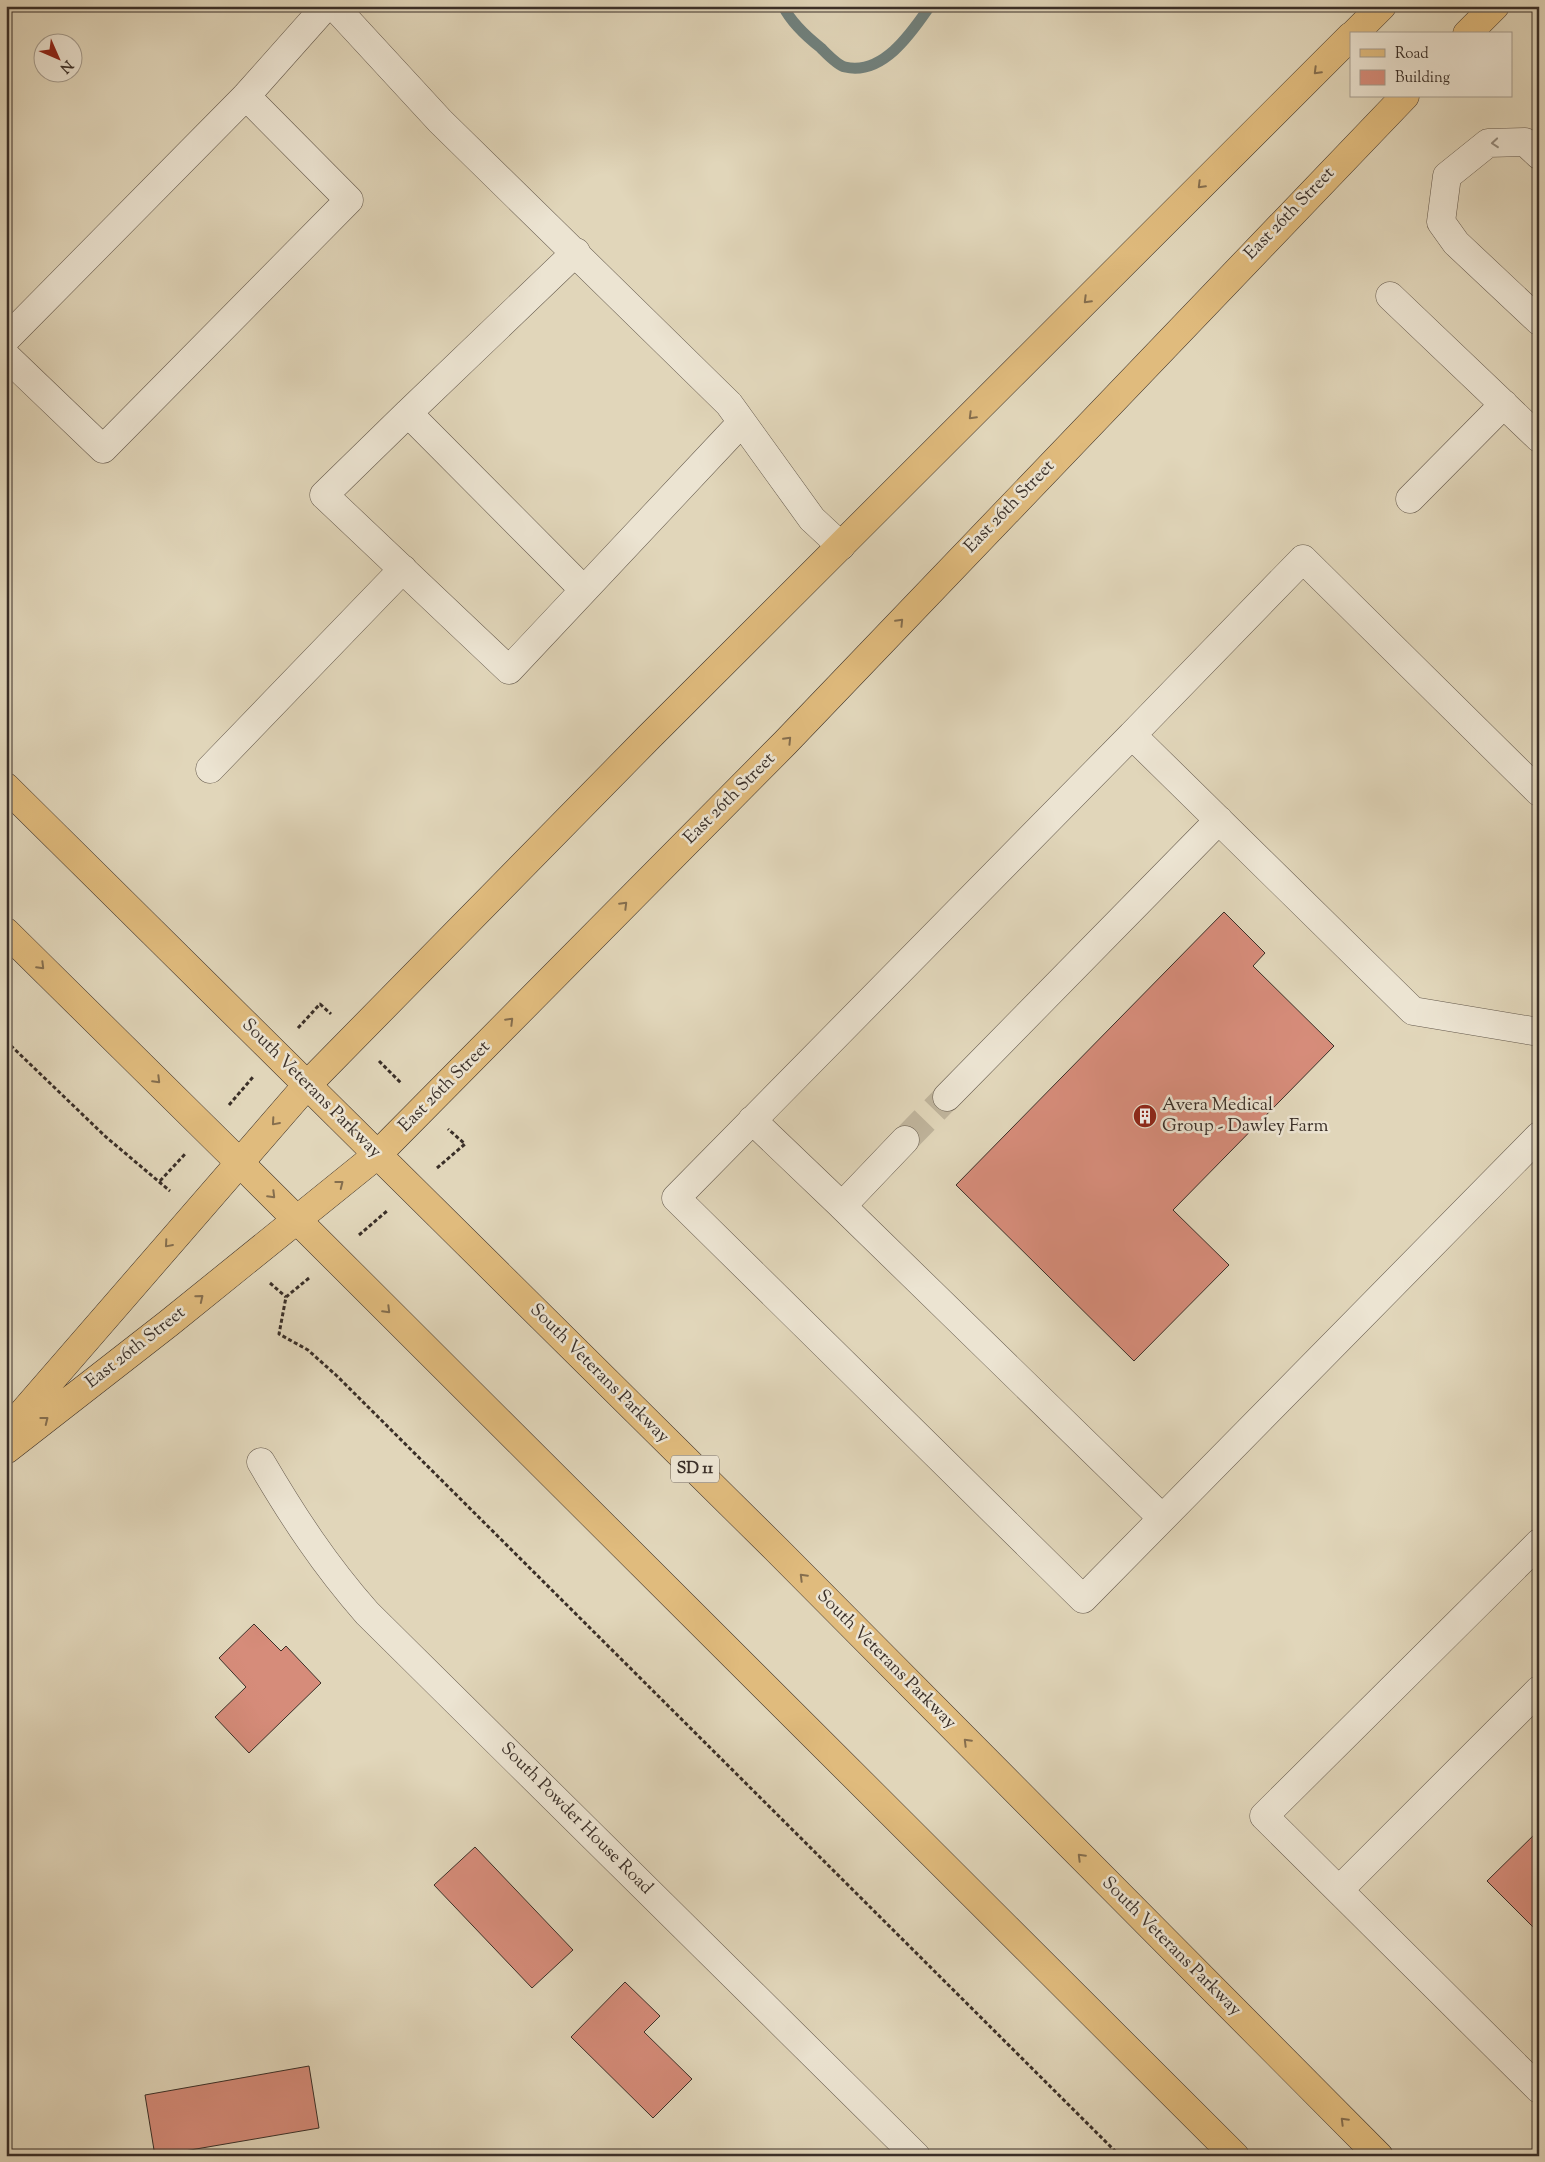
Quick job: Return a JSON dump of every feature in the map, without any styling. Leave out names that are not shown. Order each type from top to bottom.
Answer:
[{"type":"main road","points":[[1356,32],[1382,6]]},
{"type":"main road","points":[[1469,32],[1494,6]]},
{"type":"main road","name":"East 26th Street","points":[[6,1432],[307,1085],[649,737],[1350,37]]},
{"type":"main road","name":"East 26th Street","points":[[6,1450],[169,1323],[377,1155],[785,743],[1403,98]]},
{"type":"main road","name":"South Veterans Parkway","points":[[6,787],[777,1550],[1379,2156]]},
{"type":"main road","points":[[6,932],[207,1130],[1235,2156]]},
{"type":"street","points":[[6,339],[246,96],[326,6]]},
{"type":"street","points":[[334,6],[440,121],[576,252],[729,404],[812,519],[841,546]]},
{"type":"street","points":[[6,356],[103,449],[349,200],[246,96]]},
{"type":"street","points":[[1539,155],[1525,142],[1488,143],[1448,176],[1441,222],[1456,243],[1539,322]]},
{"type":"street","points":[[576,252],[324,495],[509,670],[742,422]]},
{"type":"street","points":[[1390,296],[1539,438]]},
{"type":"street","points":[[1410,499],[1504,404]]},
{"type":"street","points":[[408,413],[584,589]]},
{"type":"street","points":[[1539,792],[1303,559],[676,1198],[1083,1599],[1539,1136]]},
{"type":"street","points":[[210,769],[403,569]]},
{"type":"street","points":[[1132,735],[1414,1011],[1539,1032]]},
{"type":"street","points":[[947,1097],[1219,820]]},
{"type":"street","points":[[752,1120],[1162,1518]]},
{"type":"street","points":[[842,1206],[905,1140]]},
{"type":"street","name":"South Powder House Road","points":[[261,1462],[297,1522],[336,1577],[367,1613],[916,2156]]},
{"type":"street","points":[[1539,1543],[1264,1816],[1340,1889],[1539,2089]]},
{"type":"street","points":[[1340,1889],[1539,1690]]},
{"type":"path","points":[[6,1041],[106,1136],[160,1181],[320,1004],[465,1144],[286,1298],[279,1334],[308,1350],[337,1376],[1120,2156]]},
{"type":"building","name":"Avera Medical Group - Dawley Farm","points":[[1224,912],[1265,953],[1253,966],[1334,1046],[1173,1210],[1229,1265],[1134,1361],[956,1185]]},
{"type":"building","points":[[254,1624],[281,1651],[286,1646],[321,1683],[249,1753],[215,1717],[246,1687],[219,1658]]},
{"type":"building","points":[[1539,1830],[1539,1933],[1487,1881]]},
{"type":"building","points":[[475,1847],[573,1950],[532,1988],[434,1885]]},
{"type":"building","points":[[625,1982],[660,2016],[644,2032],[692,2079],[653,2118],[571,2037]]},
{"type":"building","points":[[309,2066],[319,2128],[155,2156],[145,2095]]},
{"type":"waterway","points":[[783,6],[790,18],[800,29],[835,62],[845,67],[859,68],[872,65],[884,59],[895,50],[930,6]]},
{"type":"tunnel","points":[[905,1140],[947,1097]]},
{"type":"place","name":"Avera Medical Group - Dawley Farm","points":[[1145,1116]]}]
